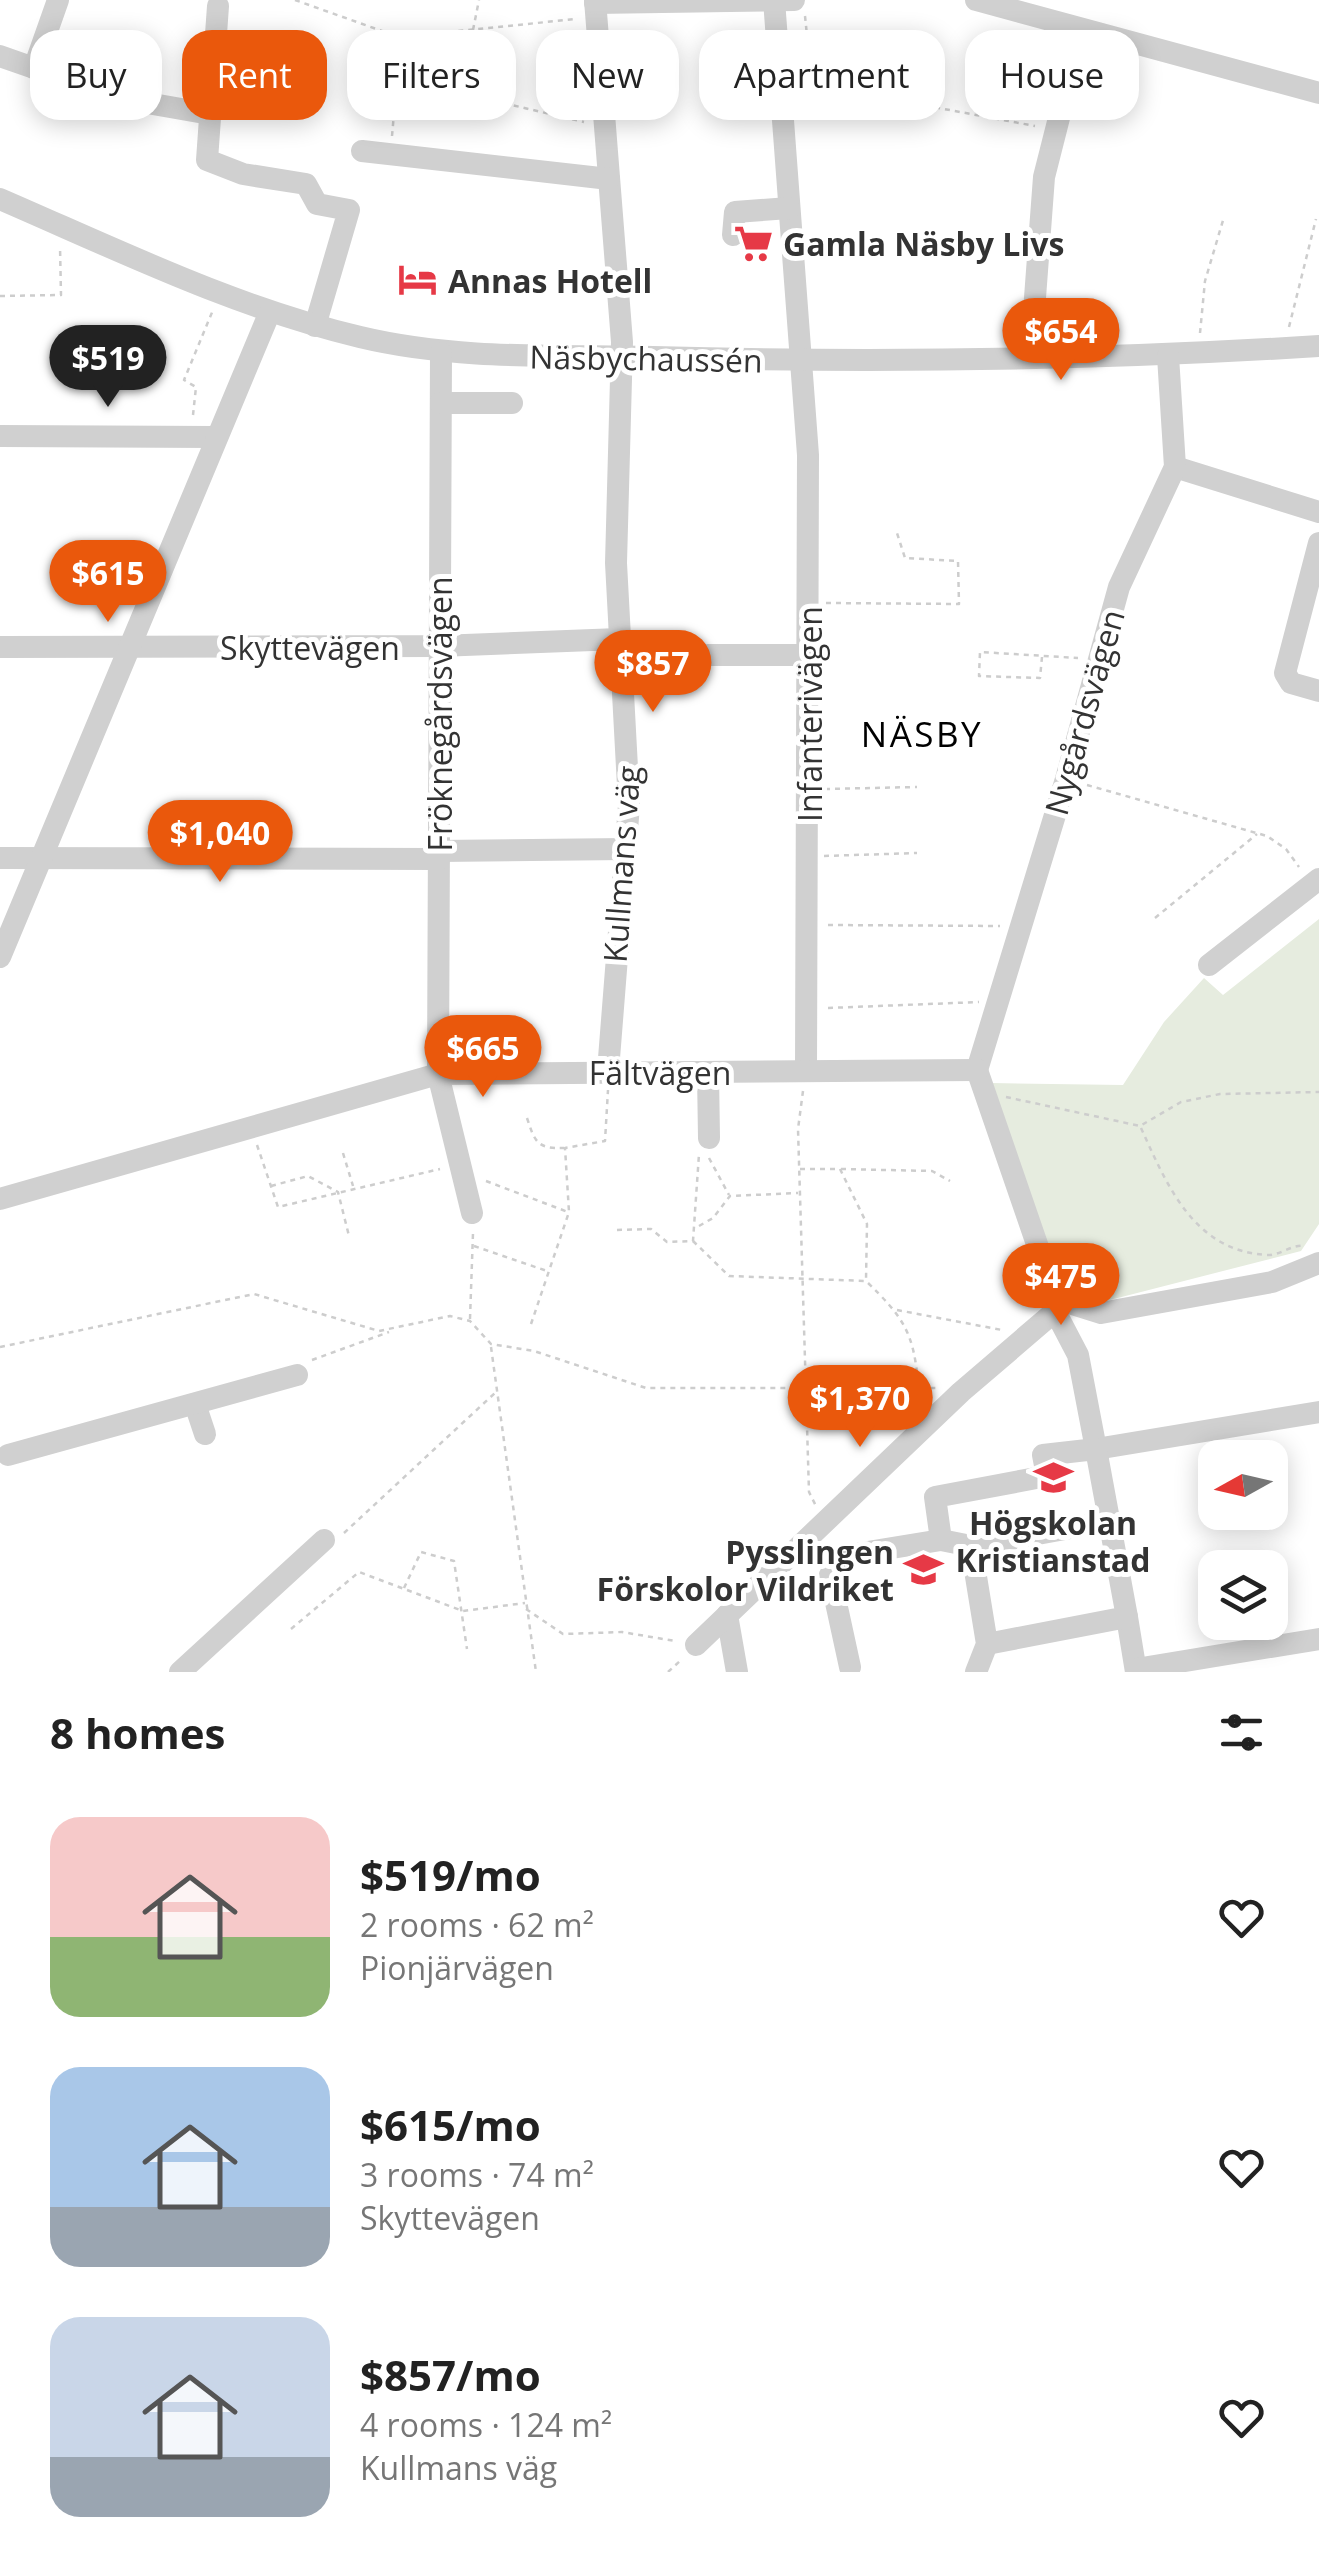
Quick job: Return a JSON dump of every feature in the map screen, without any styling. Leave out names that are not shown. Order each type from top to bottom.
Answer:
[{"type":"street","points":[[47,30],[58,0]]},
{"type":"street","points":[[595,7],[794,0]]},
{"type":"street","points":[[976,0],[1078,30]]},
{"type":"street","name":"Infanterivägen","points":[[774,1],[808,455],[806,1069]]},
{"type":"street","points":[[216,30],[218,6]]},
{"type":"street","name":"Kullmans väg","points":[[595,7],[622,357],[616,563],[627,722],[626,849],[608,1072]]},
{"type":"street","points":[[1139,46],[1319,93]]},
{"type":"street","points":[[0,56],[30,67]]},
{"type":"street","points":[[210,120],[207,160],[243,174],[306,184],[316,204],[349,210],[314,326]]},
{"type":"street","points":[[1034,310],[1038,209],[1058,120]]},
{"type":"street","points":[[362,151],[609,179]]},
{"type":"street","name":"Näsbychaussén","points":[[0,199],[269,314],[440,353],[800,360],[1168,356],[1319,346]]},
{"type":"street","points":[[733,235],[734,212],[790,208]]},
{"type":"street","points":[[0,957],[127,648],[203,437],[269,314]]},
{"type":"street","name":"Fröknegårdsvägen","points":[[440,353],[438,1074],[472,1212]]},
{"type":"street","name":"Nygårdsvägen","points":[[980,1081],[998,1001],[1119,587],[1175,467],[1168,356]]},
{"type":"street","points":[[441,403],[512,403]]},
{"type":"street","points":[[0,436],[203,437]]},
{"type":"street","points":[[1175,467],[1319,512]]},
{"type":"street","points":[[1319,543],[1285,672],[1292,684],[1319,691]]},
{"type":"street","name":"Skyttevägen","points":[[0,647],[439,646],[620,651],[696,663],[708,655],[809,655]]},
{"type":"street","points":[[0,858],[439,855],[626,849]]},
{"type":"street","points":[[1209,965],[1316,883]]},
{"type":"street","name":"Fältvägen","points":[[0,1199],[438,1074],[708,1074],[806,1069],[980,1081]]},
{"type":"street","points":[[708,1074],[710,1138]]},
{"type":"street","points":[[980,1081],[1078,1355],[1136,1670],[1319,1639]]},
{"type":"street","points":[[1060,1306],[1100,1313],[1272,1282],[1316,1257]]},
{"type":"street","points":[[696,1645],[960,1392],[1060,1306]]},
{"type":"street","points":[[8,1455],[297,1375]]},
{"type":"street","points":[[195,1404],[204,1434]]},
{"type":"street","points":[[941,1540],[935,1496],[1048,1476],[1043,1455],[1319,1412]]},
{"type":"street","points":[[830,1575],[843,1556],[941,1540],[971,1546],[1109,1521]]},
{"type":"street","points":[[180,1672],[324,1540]]},
{"type":"street","points":[[971,1546],[987,1644],[976,1672]]},
{"type":"street","points":[[792,1552],[830,1575],[850,1667]]},
{"type":"street","points":[[727,1615],[737,1672]]},
{"type":"street","points":[[987,1644],[1127,1616]]},
{"type":"path","points":[[295,0],[376,30]]},
{"type":"path","points":[[472,30],[479,0]]},
{"type":"path","points":[[804,0],[814,104],[912,103],[1056,128]]},
{"type":"path","points":[[477,30],[595,7]]},
{"type":"path","points":[[516,107],[605,128]]},
{"type":"path","points":[[390,155],[394,120]]},
{"type":"path","points":[[1198,354],[1205,281],[1224,216]]},
{"type":"path","points":[[1283,348],[1316,220]]},
{"type":"path","points":[[0,296],[61,295],[60,239]]},
{"type":"path","points":[[203,437],[196,388],[184,380],[216,304]]},
{"type":"path","points":[[810,603],[960,604],[958,561],[905,558],[896,533]]},
{"type":"path","points":[[980,652],[1039,653],[1042,658],[1040,678],[979,676],[980,652]]},
{"type":"path","points":[[1042,658],[1099,659]]},
{"type":"path","points":[[1066,779],[1258,834],[1286,849],[1316,883]]},
{"type":"path","points":[[808,790],[917,786]]},
{"type":"path","points":[[1155,918],[1258,834]]},
{"type":"path","points":[[808,857],[917,854]]},
{"type":"path","points":[[807,925],[1021,926]]},
{"type":"path","points":[[806,1009],[998,1001]]},
{"type":"path","points":[[806,1069],[798,1129],[809,1492],[823,1521]]},
{"type":"path","points":[[527,1118],[536,1144],[542,1149],[598,1144],[608,1135],[608,1072]]},
{"type":"path","points":[[980,1081],[1140,1126],[1181,1102],[1220,1094],[1319,1092]]},
{"type":"path","points":[[1140,1126],[1172,1196],[1196,1225],[1229,1246],[1271,1256],[1300,1244],[1316,1257]]},
{"type":"path","points":[[252,1128],[278,1207],[354,1188],[462,1169],[569,1212]]},
{"type":"path","points":[[531,1324],[569,1212],[566,1148]]},
{"type":"path","points":[[693,1241],[698,1227],[696,1159],[703,1148],[730,1196]]},
{"type":"path","points":[[343,1153],[354,1188]]},
{"type":"path","points":[[799,1169],[932,1171],[950,1181]]},
{"type":"path","points":[[840,1169],[867,1224],[866,1281]]},
{"type":"path","points":[[271,1186],[308,1176],[338,1192],[349,1236]]},
{"type":"path","points":[[698,1227],[713,1218],[730,1196],[800,1193]]},
{"type":"path","points":[[470,1321],[472,1212]]},
{"type":"path","points":[[617,1230],[651,1229],[667,1242],[693,1241],[729,1276],[866,1281],[896,1310],[914,1341],[918,1385]]},
{"type":"path","points":[[473,1246],[549,1272]]},
{"type":"path","points":[[0,1346],[254,1294],[390,1332]]},
{"type":"path","points":[[896,1310],[1028,1334]]},
{"type":"path","points":[[297,1375],[314,1359],[450,1316],[470,1321],[491,1344],[536,1672]]},
{"type":"path","points":[[491,1344],[534,1351],[646,1388],[806,1392],[918,1385],[960,1392]]},
{"type":"path","points":[[324,1540],[340,1537],[497,1391]]},
{"type":"path","points":[[404,1588],[421,1552],[454,1561],[468,1649]]},
{"type":"path","points":[[291,1629],[358,1572],[462,1610],[525,1603]]},
{"type":"path","points":[[526,1609],[563,1634],[622,1632],[696,1645]]},
{"type":"shaded area","points":[[1319,919],[1319,1224],[1301,1251],[1102,1302],[1066,1280],[1044,1238],[991,1083],[1123,1085],[1164,1022],[1204,978],[1223,995]]},
{"type":"place","name":"Gamla Näsby Livs","points":[[753,243]]},
{"type":"place","name":"Annas Hotell","points":[[418,280]]},
{"type":"place","name":"Högskolan Kristianstad","points":[[1053,1477]]},
{"type":"place","name":"Pysslingen Förskolor Vildriket","points":[[924,1569]]},
{"type":"district","name":"NÄSBY","points":[[922,733]]}]
